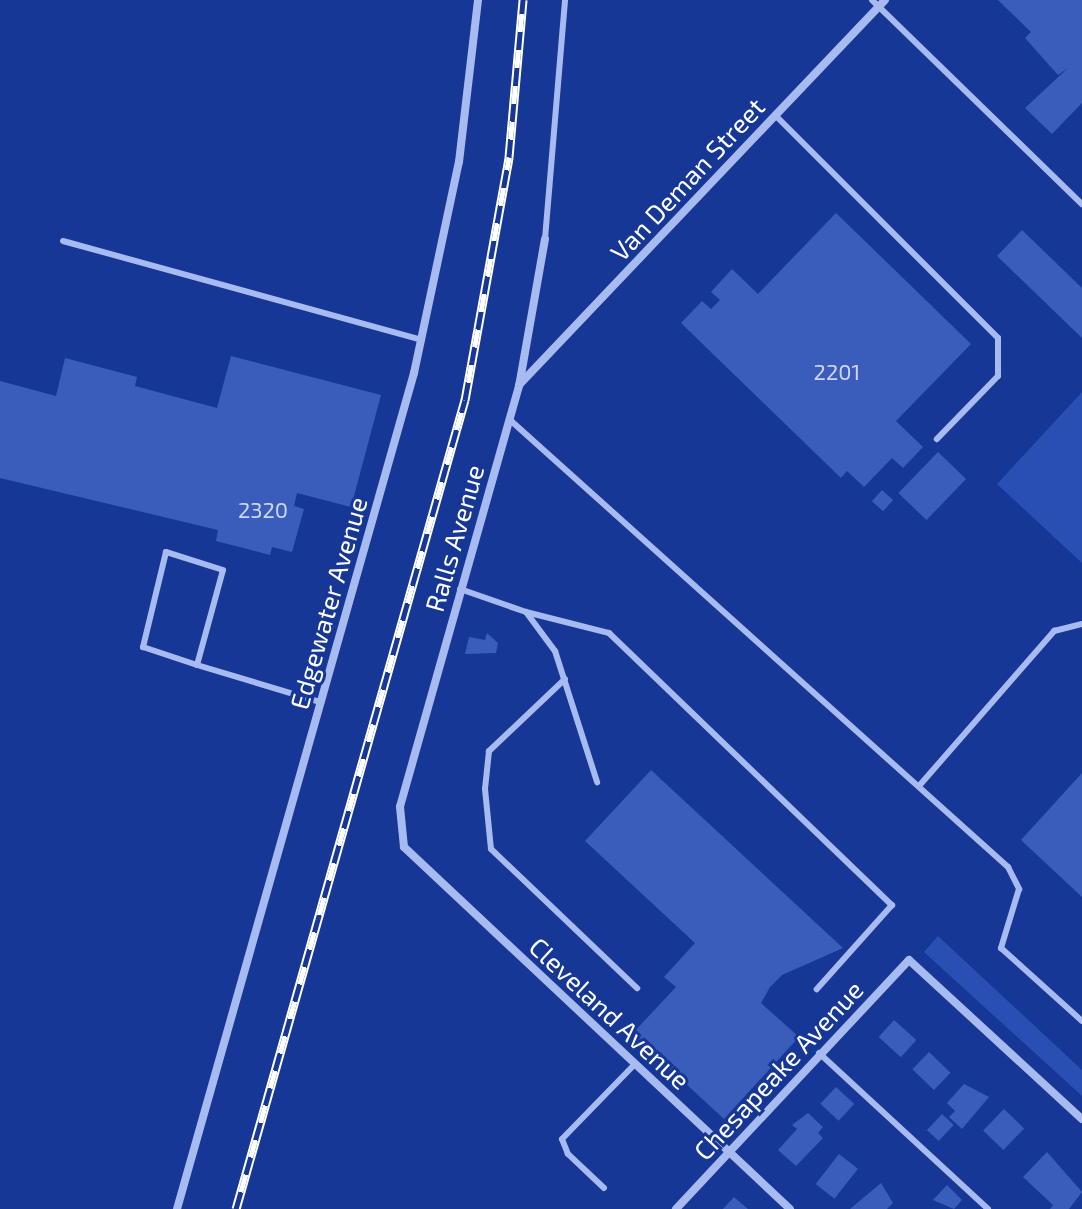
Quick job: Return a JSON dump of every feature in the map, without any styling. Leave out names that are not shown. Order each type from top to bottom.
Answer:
[{"type":"street","name":"Edgewater Avenue","points":[[177,1209],[422,340],[459,162],[478,0]]},
{"type":"street","name":"Van Deman Street","points":[[519,386],[879,2]]},
{"type":"street","name":"Ralls Avenue","points":[[404,847],[400,807],[519,386],[545,239]]},
{"type":"street","name":"Cleveland Avenue","points":[[404,847],[790,1209]]},
{"type":"street","name":"Chesapeake Avenue","points":[[676,1209],[909,960],[1082,1119]]},
{"type":"lane","points":[[545,239],[565,0]]},
{"type":"lane","points":[[879,2],[1082,204]]},
{"type":"lane","points":[[775,115],[998,338],[998,376],[937,439]]},
{"type":"lane","points":[[63,241],[422,340]]},
{"type":"lane","points":[[509,419],[1008,867],[1019,889],[1001,948],[1082,1021]]},
{"type":"lane","points":[[197,665],[223,570],[166,552],[143,647],[197,665],[320,702]]},
{"type":"lane","points":[[460,589],[526,612],[609,633],[892,905],[817,989]]},
{"type":"lane","points":[[526,612],[555,651],[597,782]]},
{"type":"lane","points":[[919,786],[1054,631],[1082,624]]},
{"type":"lane","points":[[565,679],[489,751],[485,789],[491,849],[637,988]]},
{"type":"lane","points":[[819,1053],[988,1209]]},
{"type":"lane","points":[[604,1188],[568,1154],[562,1139],[635,1064]]},
{"type":"shaded area","points":[[1082,392],[1082,563],[997,484]]},
{"type":"shaded area","points":[[938,936],[1082,1070],[1082,1096],[924,952]]},
{"type":"building","points":[[998,0],[1082,0],[1082,103],[1052,134],[1025,108],[1068,68],[1058,75],[1025,38],[1031,32]]},
{"type":"building","points":[[836,213],[971,344],[896,421],[923,447],[903,468],[892,458],[864,487],[847,471],[841,478],[681,323],[702,301],[711,309],[720,300],[711,292],[732,269],[758,294]]},
{"type":"building","points":[[1022,230],[1082,288],[1082,338],[997,256]]},
{"type":"building","points":[[231,356],[381,395],[351,507],[297,493],[294,506],[304,509],[292,552],[272,547],[270,555],[216,541],[218,530],[0,478],[0,381],[56,396],[65,358],[137,377],[135,386],[217,408]]},
{"type":"building","points":[[938,452],[966,479],[926,520],[898,493]]},
{"type":"building","points":[[882,490],[893,500],[883,511],[872,501]]},
{"type":"building","points":[[487,633],[498,643],[496,653],[465,654],[469,637],[485,640]]},
{"type":"building","points":[[651,770],[843,948],[782,975],[770,987],[761,1003],[799,1037],[724,1119],[632,1034],[676,987],[664,977],[695,943],[585,841]]},
{"type":"building","points":[[1082,773],[1082,897],[1021,840]]},
{"type":"building","points":[[894,1020],[916,1040],[901,1057],[879,1037]]},
{"type":"building","points":[[929,1052],[951,1073],[934,1090],[912,1069]]},
{"type":"building","points":[[964,1084],[989,1097],[962,1129],[949,1117],[955,1111],[947,1103]]},
{"type":"building","points":[[836,1087],[854,1104],[839,1121],[820,1104]]},
{"type":"building","points":[[1004,1109],[1024,1128],[1003,1150],[983,1131]]},
{"type":"building","points":[[808,1113],[823,1127],[818,1133],[823,1138],[796,1166],[778,1150],[797,1129],[792,1125]]},
{"type":"building","points":[[942,1114],[954,1125],[939,1141],[927,1130]]},
{"type":"building","points":[[1047,1152],[1082,1192],[1069,1209],[1050,1209],[1053,1205],[1023,1177]]},
{"type":"building","points":[[839,1154],[858,1169],[835,1199],[816,1184]]},
{"type":"building","points":[[881,1183],[893,1203],[887,1209],[850,1209]]},
{"type":"building","points":[[947,1185],[962,1200],[954,1209],[933,1200]]},
{"type":"building","points":[[734,1197],[748,1209],[723,1209]]},
{"type":"railway","points":[[236,1209],[465,400],[509,157],[523,0]]}]
